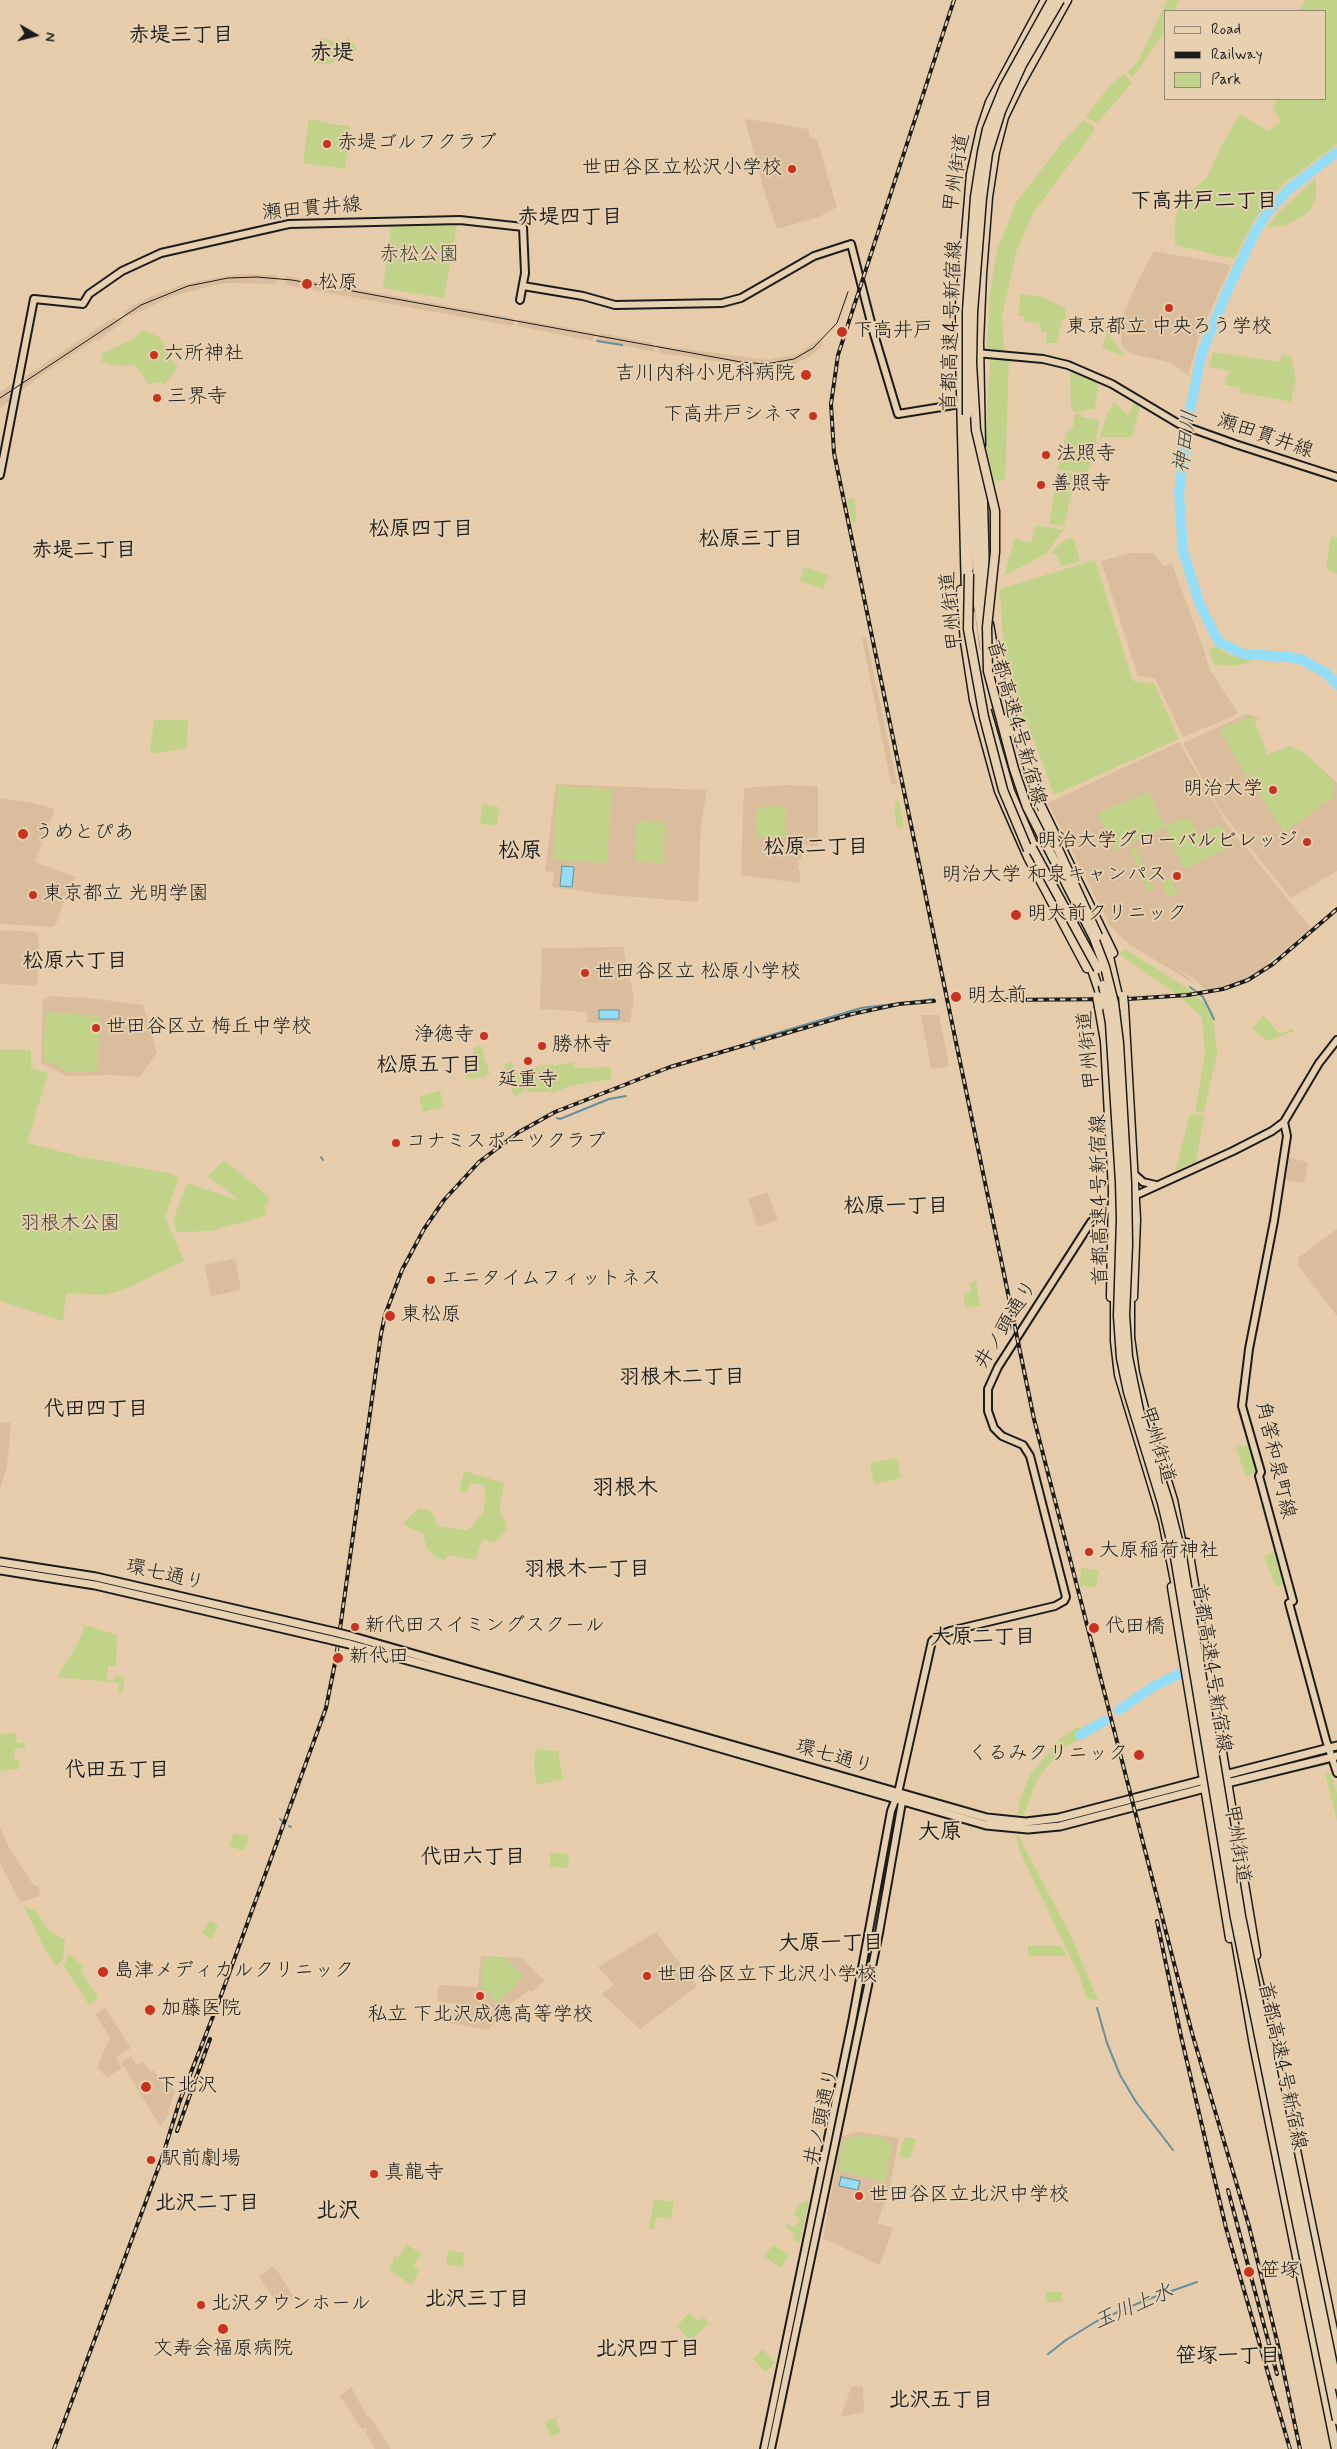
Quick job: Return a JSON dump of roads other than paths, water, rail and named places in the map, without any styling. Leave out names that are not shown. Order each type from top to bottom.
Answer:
[{"type":"highway","name":"甲州街道","points":[[1045,0],[1006,68],[990,102],[980,129],[971,174],[966,223],[960,352],[960,404],[963,560],[973,652],[1004,772],[1025,830],[1085,951],[1099,996],[1108,1040],[1118,1219],[1115,1341],[1123,1392],[1156,1500],[1173,1570],[1246,2003],[1306,2300],[1337,2437]]},
{"type":"highway","name":"首都高速4号新宿線","points":[[1052,0],[1016,63],[998,102],[988,129],[978,176],[966,338],[969,574],[976,649],[1014,790],[1029,827],[1083,934],[1098,969],[1108,1004],[1113,1053],[1121,1219],[1118,1316],[1121,1358],[1128,1392],[1162,1503],[1175,1557],[1238,1935],[1337,2420]]},
{"type":"highway","name":"首都高速4号新宿線","points":[[1060,0],[1010,90],[1001,111],[988,153],[982,198],[973,312],[978,606],[988,671],[1020,788],[1039,834],[1094,938],[1110,983],[1117,1023],[1127,1192],[1125,1315],[1129,1365],[1139,1410],[1168,1501],[1182,1556],[1241,1916],[1337,2385]]},
{"type":"highway","name":"甲州街道","points":[[1067,0],[1018,88],[1004,117],[997,142],[985,232],[982,353],[985,584],[992,659],[1008,732],[1024,786],[1047,840],[1106,950],[1120,996]]},
{"type":"highway","points":[[974,415],[978,442],[991,487],[995,511],[995,552],[987,627],[988,671]]},
{"type":"highway","points":[[963,560],[961,593],[965,642],[978,721],[1003,800],[1028,857],[1087,966],[1099,996]]},
{"type":"highway","points":[[969,574],[968,629],[984,717],[1003,790],[1028,850],[1065,926]]},
{"type":"highway","points":[[985,584],[994,654],[1024,765],[1036,803],[1098,936],[1109,969],[1115,997],[1117,1023]]},
{"type":"highway","points":[[987,627],[991,670],[996,692],[1025,784],[1040,822],[1104,932]]},
{"type":"highway","points":[[965,642],[977,699],[1023,830],[1098,969]]},
{"type":"highway","points":[[1002,687],[1039,802],[1104,932],[1114,956],[1122,1006],[1134,1174],[1133,1315],[1139,1389]]},
{"type":"highway","name":"甲州街道","points":[[1122,1006],[1132,1218],[1130,1337],[1139,1389],[1173,1500],[1181,1536],[1241,1900],[1337,2349]]},
{"type":"highway","points":[[1101,1007],[1114,1206],[1110,1329],[1115,1366],[1123,1392]]},
{"type":"highway","points":[[1156,1500],[1206,1784],[1235,1963],[1246,2003]]},
{"type":"highway","points":[[1173,1500],[1179,1513],[1187,1545],[1224,1779],[1262,1992]]},
{"type":"highway","name":"甲州街道","points":[[1325,2295],[1337,2365]]},
{"type":"highway","name":"甲州街道","points":[[1306,2300],[1314,2348],[1336,2449]]},
{"type":"main road","name":"瀬田貫井線","points":[[0,474],[34,298],[83,304],[92,291],[127,268],[151,256],[184,247],[289,224],[384,221],[460,220],[523,227],[525,273],[523,286]]},
{"type":"main road","points":[[520,300],[523,286],[583,296],[615,305],[722,303],[741,298],[814,256],[851,244],[898,414],[960,404]]},
{"type":"main road","name":"瀬田貫井線","points":[[960,352],[1043,359],[1068,365],[1112,384],[1145,405],[1192,429],[1337,477]]},
{"type":"main road","name":"井ノ頭通り","points":[[764,2449],[852,2022],[880,1871],[934,1638],[950,1631],[1055,1606],[1066,1598],[1030,1456],[1023,1445],[1002,1436],[996,1431],[988,1411],[987,1393],[1001,1362],[1091,1222],[1114,1206],[1264,1135],[1284,1122],[1319,1063],[1337,1040]]},
{"type":"main road","name":"角筈和泉町線","points":[[1284,1122],[1287,1136],[1249,1349],[1242,1406],[1261,1472],[1259,1476],[1293,1601],[1289,1603],[1326,1740],[1334,1746],[1337,1773]]},
{"type":"main road","points":[[1134,1174],[1143,1182],[1151,1185],[1167,1182]]},
{"type":"main road","name":"環七通り","points":[[0,1562],[96,1577],[322,1628],[896,1796],[902,1802],[986,1824],[1042,1828],[1069,1824],[1334,1746]]},
{"type":"main road","name":"環七通り","points":[[0,1570],[95,1585],[349,1644],[896,1796],[986,1818],[1026,1822],[1059,1818],[1206,1784]]},
{"type":"main road","name":"環七通り","points":[[1224,1779],[1335,1757]]},
{"type":"main road","name":"井ノ頭通り","points":[[771,2449],[879,1934],[902,1802]]},
{"type":"main road","points":[[880,1871],[888,1852],[890,1850],[894,1854]]},
{"type":"water","points":[[562,866],[574,867],[572,887],[560,886]]},
{"type":"water","points":[[599,1010],[619,1010],[619,1019],[599,1019]]},
{"type":"water","points":[[841,2177],[860,2181],[858,2190],[839,2186]]},
{"type":"waterway","name":"神田川","points":[[1337,152],[1288,190],[1268,212],[1255,232],[1228,289],[1202,352],[1189,414],[1179,493],[1183,551],[1200,605],[1219,642],[1243,654],[1300,659],[1326,673],[1337,685]]},
{"type":"waterway","points":[[597,341],[622,345]]},
{"type":"waterway","name":"玉川上水","points":[[1190,987],[1203,997],[1214,1019]]},
{"type":"waterway","points":[[754,1049],[751,1041],[861,1008],[934,999]]},
{"type":"waterway","points":[[557,1118],[560,1119],[609,1099],[626,1096]]},
{"type":"waterway","name":"玉川上水","points":[[1119,1710],[1154,1686],[1179,1674]]},
{"type":"waterway","name":"玉川上水","points":[[1080,1735],[1104,1721]]},
{"type":"waterway","points":[[280,1819],[283,1822]]},
{"type":"waterway","name":"玉川上水","points":[[1097,2008],[1107,2043],[1120,2075],[1136,2102],[1173,2150]]},
{"type":"waterway","name":"玉川上水","points":[[1048,2354],[1066,2340],[1097,2321],[1146,2300],[1197,2282]]},
{"type":"tram line","points":[[0,398],[141,305],[188,286],[228,278],[257,277],[292,280],[741,362],[766,364],[794,359],[813,348],[837,323],[848,292]]},
{"type":"railway","points":[[954,0],[838,355],[831,404],[834,453],[1034,1419],[1192,2033],[1249,2226],[1278,2345],[1300,2449]]},
{"type":"railway","points":[[994,1000],[1128,999],[1188,995],[1223,989],[1248,980],[1273,964],[1337,909]]},
{"type":"railway","points":[[54,2449],[162,2158],[179,2103],[219,2001],[326,1708],[336,1658],[381,1334],[385,1315],[402,1270],[424,1229],[444,1200],[479,1162],[519,1132],[555,1112],[670,1067],[852,1014],[899,1004],[934,1001]]},
{"type":"railway","points":[[1157,1921],[1181,2036],[1226,2228],[1290,2449]]},
{"type":"railway","points":[[177,2131],[210,2039]]},
{"type":"railway","points":[[1228,2190],[1277,2374]]},
{"type":"place","name":"赤堤ゴルフクラブ","points":[[327,144]]},
{"type":"place","name":"世田谷区立松沢小学校","points":[[792,169]]},
{"type":"place","name":"松原","points":[[307,284]]},
{"type":"place","name":"東京都立 中央ろう学校","points":[[1169,308]]},
{"type":"place","name":"下高井戸","points":[[842,332]]},
{"type":"place","name":"六所神社","points":[[154,355]]},
{"type":"place","name":"吉川内科小児科病院","points":[[806,375]]},
{"type":"place","name":"三界寺","points":[[157,398]]},
{"type":"place","name":"下高井戸シネマ","points":[[813,416]]},
{"type":"place","name":"法照寺","points":[[1046,455]]},
{"type":"place","name":"善照寺","points":[[1041,485]]},
{"type":"place","name":"明治大学","points":[[1273,790]]},
{"type":"place","name":"うめとぴあ","points":[[23,834]]},
{"type":"place","name":"明治大学グローバルビレッジ","points":[[1307,842]]},
{"type":"place","name":"明治大学 和泉キャンパス","points":[[1177,876]]},
{"type":"place","name":"東京都立 光明学園","points":[[33,895]]},
{"type":"place","name":"明大前クリニック","points":[[1016,915]]},
{"type":"place","name":"世田谷区立 松原小学校","points":[[585,973]]},
{"type":"place","name":"明大前","points":[[956,997]]},
{"type":"place","name":"世田谷区立 梅丘中学校","points":[[96,1028]]},
{"type":"place","name":"浄徳寺","points":[[484,1036]]},
{"type":"place","name":"勝林寺","points":[[542,1046]]},
{"type":"place","name":"延重寺","points":[[528,1061]]},
{"type":"place","name":"コナミスポーツクラブ","points":[[396,1143]]},
{"type":"place","name":"エニタイムフィットネス","points":[[431,1280]]},
{"type":"place","name":"東松原","points":[[390,1316]]},
{"type":"place","name":"大原稲荷神社","points":[[1089,1552]]},
{"type":"place","name":"新代田スイミングスクール","points":[[355,1627]]},
{"type":"place","name":"代田橋","points":[[1094,1628]]},
{"type":"place","name":"新代田","points":[[338,1658]]},
{"type":"place","name":"くるみクリニック","points":[[1139,1755]]},
{"type":"place","name":"島津メディカルクリニック","points":[[103,1972]]},
{"type":"place","name":"世田谷区立下北沢小学校","points":[[647,1976]]},
{"type":"place","name":"私立 下北沢成徳高等学校","points":[[480,1996]]},
{"type":"place","name":"加藤医院","points":[[150,2010]]},
{"type":"place","name":"下北沢","points":[[146,2087]]},
{"type":"place","name":"駅前劇場","points":[[151,2160]]},
{"type":"place","name":"真龍寺","points":[[374,2174]]},
{"type":"place","name":"世田谷区立北沢中学校","points":[[859,2196]]},
{"type":"place","name":"笹塚","points":[[1249,2272]]},
{"type":"place","name":"北沢タウンホール","points":[[201,2305]]},
{"type":"place","name":"文寿会福原病院","points":[[223,2329]]},
{"type":"district","name":"赤堤三丁目","points":[[181,37]]},
{"type":"district","name":"赤堤","points":[[332,54]]},
{"type":"district","name":"下高井戸二丁目","points":[[1204,203]]},
{"type":"district","name":"赤堤四丁目","points":[[570,219]]},
{"type":"district","name":"松原四丁目","points":[[421,531]]},
{"type":"district","name":"松原三丁目","points":[[751,541]]},
{"type":"district","name":"赤堤二丁目","points":[[84,552]]},
{"type":"district","name":"松原二丁目","points":[[816,849]]},
{"type":"district","name":"松原","points":[[520,852]]},
{"type":"district","name":"松原六丁目","points":[[75,963]]},
{"type":"district","name":"松原五丁目","points":[[429,1067]]},
{"type":"district","name":"松原一丁目","points":[[896,1208]]},
{"type":"district","name":"羽根木二丁目","points":[[682,1379]]},
{"type":"district","name":"代田四丁目","points":[[96,1411]]},
{"type":"district","name":"羽根木","points":[[625,1489]]},
{"type":"district","name":"羽根木一丁目","points":[[587,1571]]},
{"type":"district","name":"大原二丁目","points":[[983,1639]]},
{"type":"district","name":"代田五丁目","points":[[117,1772]]},
{"type":"district","name":"大原","points":[[940,1833]]},
{"type":"district","name":"代田六丁目","points":[[473,1859]]},
{"type":"district","name":"大原一丁目","points":[[831,1945]]},
{"type":"district","name":"北沢二丁目","points":[[207,2205]]},
{"type":"district","name":"北沢","points":[[338,2212]]},
{"type":"district","name":"北沢三丁目","points":[[477,2301]]},
{"type":"district","name":"北沢四丁目","points":[[648,2351]]},
{"type":"district","name":"笹塚一丁目","points":[[1228,2358]]},
{"type":"district","name":"北沢五丁目","points":[[941,2402]]},
{"type":"park label","name":"赤松公園","points":[[419,256]]},
{"type":"park label","name":"羽根木公園","points":[[70,1225]]}]
